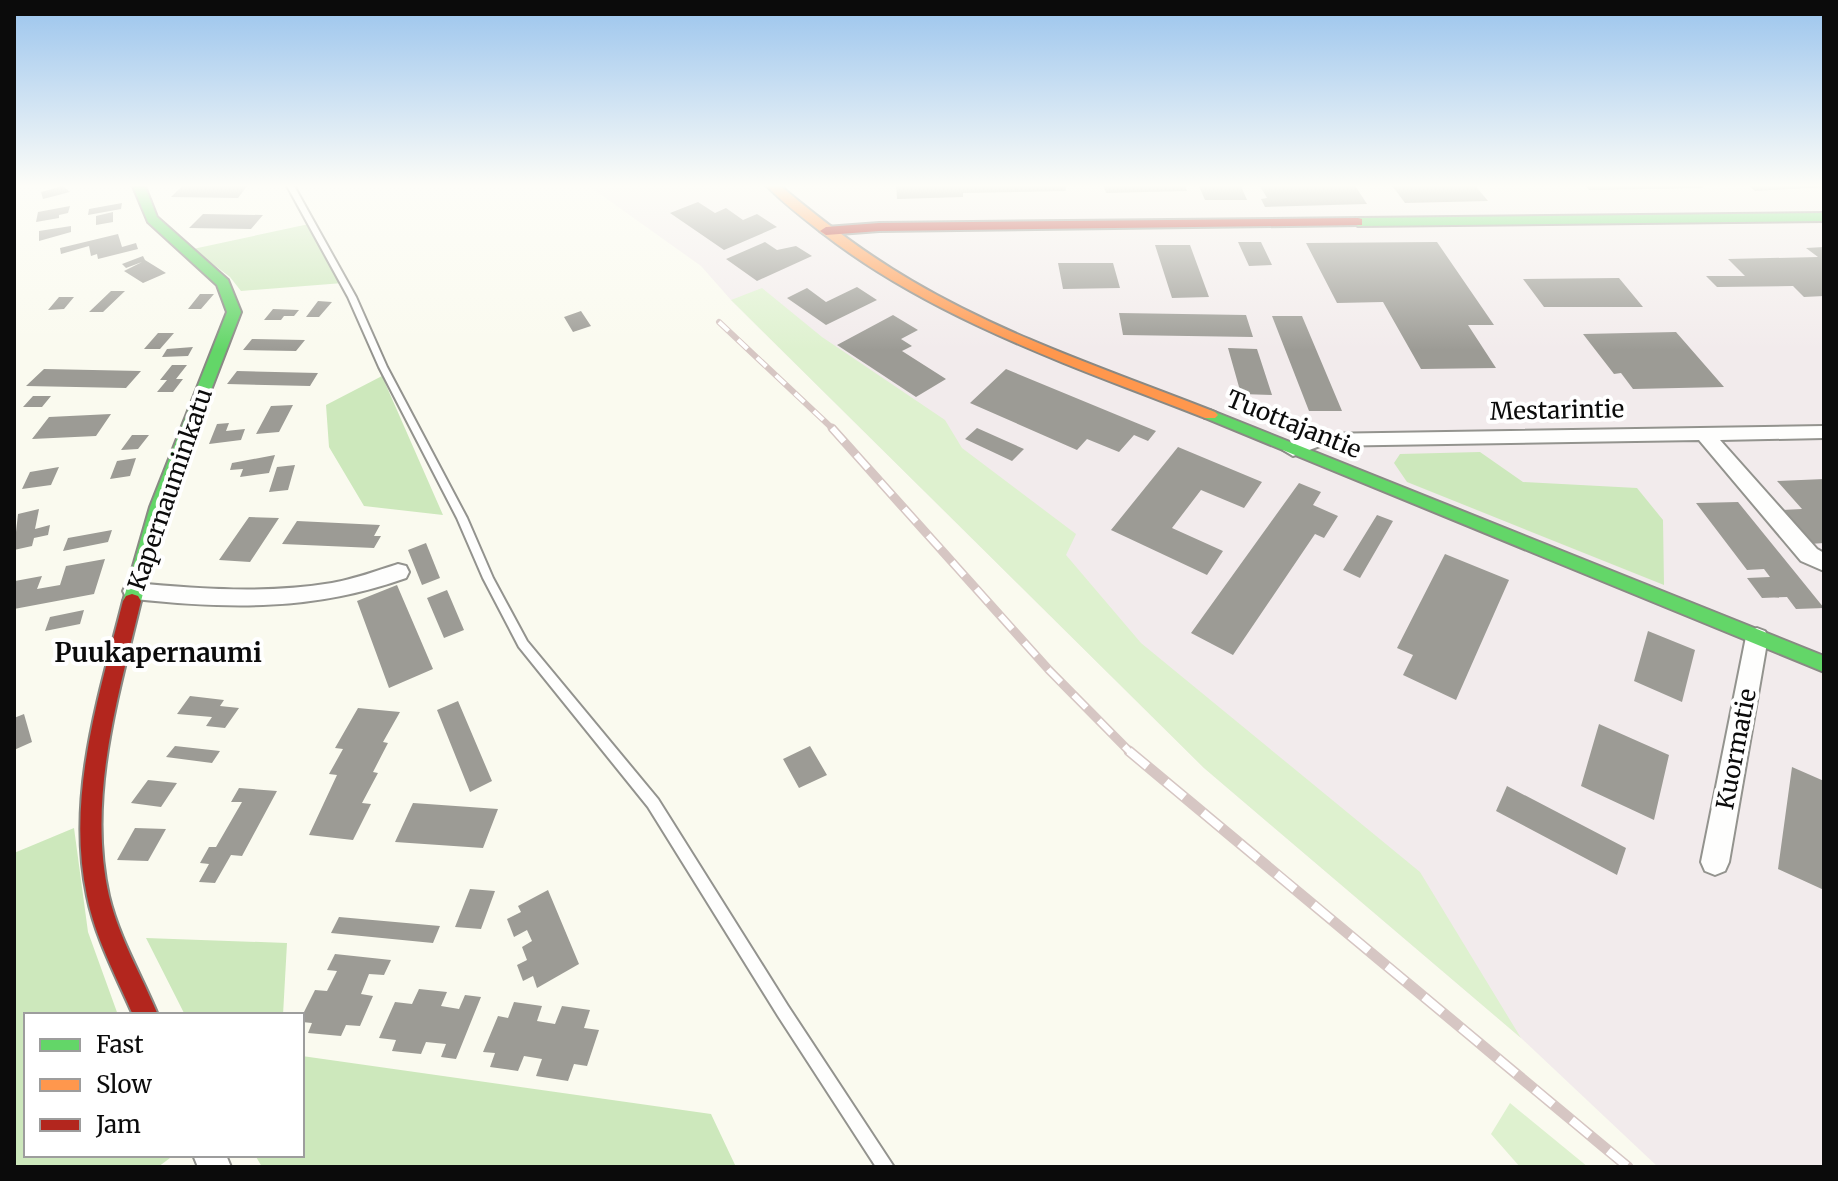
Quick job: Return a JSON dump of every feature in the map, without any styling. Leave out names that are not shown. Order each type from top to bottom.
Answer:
[{"type":"street","name":"Kapernauminkatu","points":[[145,1013],[111,937],[98,895],[90,821],[103,724],[134,591],[158,507],[234,312],[233,295],[223,280],[175,239]]},
{"type":"street","name":"Tuottajantie","points":[[838,239],[944,304],[1293,450],[1824,664]]},
{"type":"street","name":"Mestarintie","points":[[1293,450],[1318,440],[1824,432]]},
{"type":"street","points":[[1704,434],[1809,555],[1824,563]]},
{"type":"street","points":[[134,591],[218,596],[322,595],[367,586],[398,572]]},
{"type":"street","name":"Kuormatie","points":[[1715,862],[1757,637]]},
{"type":"lane","points":[[320,239],[352,297],[389,379],[462,518],[488,578],[523,644],[653,803],[783,1011],[886,1167]]},
{"type":"shaded area","points":[[663,239],[1824,239],[1824,1167],[1658,1167],[1521,1038],[1204,768],[731,300],[701,266]]},
{"type":"green space","points":[[239,239],[318,239],[343,283],[241,291],[230,277],[193,249]]},
{"type":"green space","points":[[762,288],[822,337],[945,420],[962,448],[1076,534],[1066,555],[1141,643],[1420,872],[1521,1038],[1204,768],[731,300]]},
{"type":"green space","points":[[382,376],[443,515],[364,506],[329,447],[326,405]]},
{"type":"green space","points":[[1480,452],[1523,482],[1637,488],[1663,520],[1664,585],[1407,482],[1394,463],[1400,454]]},
{"type":"green space","points":[[74,828],[88,932],[117,1013],[24,1013],[24,1157],[171,1157],[158,1167],[14,1167],[14,853]]},
{"type":"green space","points":[[146,938],[287,943],[283,1013],[184,1013]]},
{"type":"green space","points":[[304,1056],[711,1114],[736,1167],[262,1167],[256,1157],[304,1157]]},
{"type":"green space","points":[[1510,1103],[1588,1167],[1520,1167],[1491,1134]]},
{"type":"building","points":[[97,239],[120,239],[122,247],[136,243],[138,249],[98,259],[97,254],[91,256],[89,246],[61,254],[60,248]]},
{"type":"building","points":[[708,239],[749,239],[724,250]]},
{"type":"building","points":[[765,242],[777,250],[796,246],[812,256],[757,281],[726,259]]},
{"type":"building","points":[[1238,242],[1261,242],[1272,265],[1249,266]]},
{"type":"building","points":[[1437,242],[1494,325],[1468,325],[1496,368],[1421,369],[1383,302],[1337,303],[1306,243]]},
{"type":"building","points":[[1155,245],[1190,245],[1209,297],[1172,298]]},
{"type":"building","points":[[1824,247],[1824,296],[1804,297],[1793,286],[1717,287],[1706,276],[1745,276],[1728,259],[1818,257],[1806,248]]},
{"type":"building","points":[[143,256],[166,273],[143,283],[124,271],[142,262],[126,268],[122,264]]},
{"type":"building","points":[[1058,263],[1113,263],[1120,288],[1063,289]]},
{"type":"building","points":[[1619,278],[1643,307],[1544,307],[1523,279]]},
{"type":"building","points":[[857,287],[877,300],[826,325],[787,298],[807,288],[826,302]]},
{"type":"building","points":[[111,291],[125,291],[103,312],[89,312]]},
{"type":"building","points":[[200,294],[214,294],[201,309],[188,309]]},
{"type":"building","points":[[59,297],[74,297],[64,309],[48,310]]},
{"type":"building","points":[[318,301],[332,302],[319,317],[306,317]]},
{"type":"building","points":[[273,309],[299,310],[294,316],[284,316],[281,320],[264,320]]},
{"type":"building","points":[[581,311],[591,326],[573,332],[564,317]]},
{"type":"building","points":[[1119,313],[1246,315],[1253,337],[1123,335]]},
{"type":"building","points":[[893,315],[918,330],[901,339],[912,346],[902,351],[946,379],[916,397],[837,345]]},
{"type":"building","points":[[1272,316],[1302,316],[1342,411],[1309,411]]},
{"type":"building","points":[[1676,332],[1724,387],[1633,389],[1621,373],[1614,374],[1583,334]]},
{"type":"building","points":[[158,333],[174,333],[160,349],[144,349]]},
{"type":"building","points":[[252,339],[305,340],[296,351],[243,350]]},
{"type":"building","points":[[193,347],[188,356],[162,357],[167,349]]},
{"type":"building","points":[[1228,348],[1257,349],[1272,395],[1241,394]]},
{"type":"building","points":[[172,365],[187,365],[176,379],[183,379],[173,392],[157,392],[167,380],[160,380]]},
{"type":"building","points":[[44,369],[141,371],[126,388],[26,386]]},
{"type":"building","points":[[1006,369],[1156,431],[1148,441],[1134,435],[1119,452],[1087,439],[1077,450],[970,403]]},
{"type":"building","points":[[237,371],[318,373],[310,386],[227,384]]},
{"type":"building","points":[[33,396],[51,396],[42,407],[23,407]]},
{"type":"building","points":[[293,405],[279,432],[256,434],[271,406]]},
{"type":"building","points":[[111,414],[96,436],[32,439],[49,417]]},
{"type":"building","points":[[229,423],[226,431],[245,429],[241,440],[209,444],[217,424]]},
{"type":"building","points":[[977,428],[1024,449],[1012,461],[965,439]]},
{"type":"building","points":[[132,435],[149,435],[138,449],[121,450]]},
{"type":"building","points":[[1178,447],[1262,482],[1244,508],[1201,490],[1172,528],[1223,551],[1207,575],[1111,530]]},
{"type":"building","points":[[275,455],[269,473],[240,477],[243,469],[230,470],[232,463]]},
{"type":"building","points":[[136,458],[130,476],[110,479],[117,461]]},
{"type":"building","points":[[295,465],[288,490],[269,492],[277,467]]},
{"type":"building","points":[[59,467],[51,485],[22,489],[30,472]]},
{"type":"building","points":[[1824,479],[1824,543],[1810,544],[1782,510],[1802,509],[1777,481]]},
{"type":"building","points":[[1299,483],[1321,492],[1313,505],[1338,516],[1324,538],[1315,534],[1233,655],[1191,633]]},
{"type":"building","points":[[1738,502],[1824,608],[1796,609],[1787,597],[1762,598],[1747,578],[1770,577],[1764,569],[1747,570],[1696,503]]},
{"type":"building","points":[[39,509],[35,529],[50,525],[48,535],[34,538],[32,546],[14,550],[18,514]]},
{"type":"building","points":[[1377,515],[1393,521],[1360,578],[1343,570]]},
{"type":"building","points":[[249,517],[279,518],[250,562],[219,560]]},
{"type":"building","points":[[297,521],[380,525],[374,536],[381,536],[374,548],[282,544]]},
{"type":"building","points":[[112,530],[108,542],[63,551],[68,538]]},
{"type":"building","points":[[426,543],[440,578],[422,585],[408,550]]},
{"type":"building","points":[[1445,554],[1509,580],[1456,700],[1403,675],[1413,655],[1397,648]]},
{"type":"building","points":[[105,559],[94,594],[14,609],[15,581],[42,576],[37,589],[60,585],[66,566]]},
{"type":"building","points":[[397,585],[433,669],[389,688],[357,601]]},
{"type":"building","points":[[447,590],[464,630],[444,638],[427,598]]},
{"type":"building","points":[[84,610],[80,624],[45,631],[50,617]]},
{"type":"building","points":[[1648,631],[1695,650],[1682,702],[1634,681]]},
{"type":"building","points":[[190,696],[224,700],[220,706],[239,708],[225,728],[206,726],[212,717],[177,714]]},
{"type":"building","points":[[458,701],[492,781],[470,792],[437,710]]},
{"type":"building","points":[[358,708],[400,712],[383,742],[388,743],[373,772],[378,773],[362,803],[371,804],[353,840],[309,835],[337,775],[329,774],[343,749],[335,748]]},
{"type":"building","points":[[24,714],[32,742],[14,750],[14,718]]},
{"type":"building","points":[[1599,724],[1669,755],[1654,820],[1581,786]]},
{"type":"building","points":[[175,746],[220,751],[212,763],[166,757]]},
{"type":"building","points":[[810,746],[827,775],[799,788],[783,759]]},
{"type":"building","points":[[1792,767],[1824,781],[1824,890],[1778,869]]},
{"type":"building","points":[[148,780],[177,783],[161,807],[131,803]]},
{"type":"building","points":[[1507,786],[1626,848],[1617,875],[1496,811]]},
{"type":"building","points":[[239,788],[277,791],[242,856],[231,855],[215,883],[199,882],[209,864],[200,863],[209,847],[216,847],[242,802],[231,802]]},
{"type":"building","points":[[413,803],[498,809],[483,848],[395,842]]},
{"type":"building","points":[[135,828],[166,829],[148,861],[117,860]]},
{"type":"building","points":[[470,889],[495,891],[481,929],[455,927]]},
{"type":"building","points":[[548,890],[579,964],[537,988],[533,976],[523,981],[517,965],[527,960],[522,947],[532,941],[527,930],[514,937],[507,919],[521,912],[518,906]]},
{"type":"building","points":[[339,917],[440,926],[433,943],[331,933]]},
{"type":"building","points":[[335,954],[391,960],[384,975],[369,974],[361,994],[373,996],[360,1026],[346,1025],[341,1036],[308,1033],[312,1023],[304,1022],[304,1013],[315,990],[327,991],[337,971],[327,970]]},
{"type":"building","points":[[419,989],[447,992],[441,1006],[459,1009],[465,995],[481,997],[456,1059],[441,1057],[446,1044],[426,1042],[421,1054],[392,1051],[396,1040],[379,1038],[395,1002],[412,1004]]},
{"type":"building","points":[[514,1002],[542,1006],[537,1021],[555,1024],[562,1006],[590,1010],[584,1028],[599,1030],[587,1066],[574,1064],[568,1081],[536,1076],[542,1059],[524,1056],[518,1071],[490,1067],[495,1053],[483,1052],[498,1016],[508,1018]]},
{"type":"railway","points":[[719,322],[833,429]]},
{"type":"railway","points":[[833,429],[1049,670],[1129,751]]},
{"type":"railway","points":[[1129,751],[1628,1167]]},
{"type":"traffic: fast","points":[[132,601],[158,507],[234,312],[223,283],[174,239]]},
{"type":"traffic: fast","points":[[1210,415],[1824,664]]},
{"type":"traffic: slow","points":[[840,239],[910,285],[993,327],[1210,415]]},
{"type":"traffic: jam","points":[[132,601],[98,748],[93,785],[92,859],[102,912],[145,1013]]},
{"type":"district","name":"Puukapernaumi","points":[[158,652]]}]
